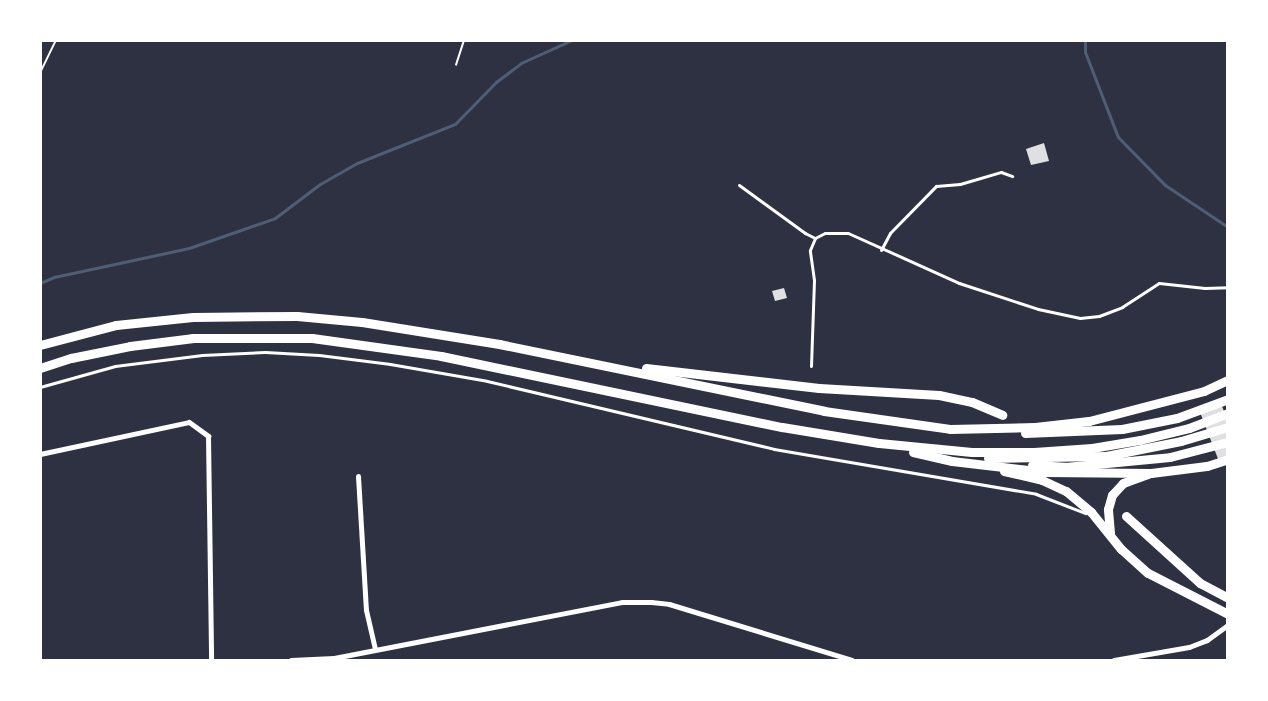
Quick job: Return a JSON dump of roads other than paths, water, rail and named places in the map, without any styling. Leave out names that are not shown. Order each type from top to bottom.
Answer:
[{"type":"main road","points":[[40,345],[116,325],[193,317],[297,316],[425,331],[583,360],[824,411],[950,429],[1037,433],[1122,429],[1178,418],[1227,399]]},
{"type":"main road","points":[[40,368],[71,358],[110,350],[193,338],[312,338],[441,356],[782,427],[879,443],[972,452],[1034,452],[1092,448],[1189,428],[1227,413]]},
{"type":"main road","points":[[583,360],[819,388],[939,395],[972,402],[1002,415]]},
{"type":"main road","points":[[950,429],[1035,427],[1089,421],[1204,391],[1227,380]]},
{"type":"main road","points":[[934,457],[1106,456],[1180,441],[1227,427]]},
{"type":"main road","points":[[951,461],[1065,466],[1170,457],[1227,442]]},
{"type":"main road","points":[[879,443],[951,461],[1013,472],[1055,486],[1074,496],[1104,527],[1121,549],[1148,573],[1227,614]]},
{"type":"main road","points":[[951,461],[1046,472],[1151,473],[1207,466],[1227,459]]},
{"type":"main road","points":[[1111,536],[1108,509],[1112,495],[1124,483],[1151,473]]},
{"type":"main road","points":[[1126,516],[1200,584],[1227,598]]},
{"type":"street","points":[[40,454],[189,422],[208,436],[211,660]]},
{"type":"street","points":[[358,476],[366,610],[375,649]]},
{"type":"street","points":[[291,660],[334,659],[375,649],[622,602],[651,602],[669,604],[852,660]]},
{"type":"street","points":[[1114,660],[1189,647],[1207,640],[1227,625]]},
{"type":"lane","points":[[881,249],[890,233],[936,186],[960,184],[1001,172],[1012,176]]},
{"type":"lane","points":[[740,185],[815,238]]},
{"type":"lane","points":[[811,366],[814,280],[810,249],[815,238],[825,233],[848,233],[958,283],[1038,309],[1080,318],[1099,316],[1122,307],[1160,283],[1205,288],[1227,286]]},
{"type":"lane","points":[[40,387],[115,366],[202,355],[297,354],[390,364],[487,381],[774,449],[1036,494],[1087,513],[1104,527]]},
{"type":"waterway","points":[[40,283],[54,277],[189,248],[275,218],[320,184],[357,163],[455,124],[496,82],[521,63],[572,40]]},
{"type":"waterway","points":[[1085,40],[1085,52],[1118,137],[1165,185],[1228,227]]}]
